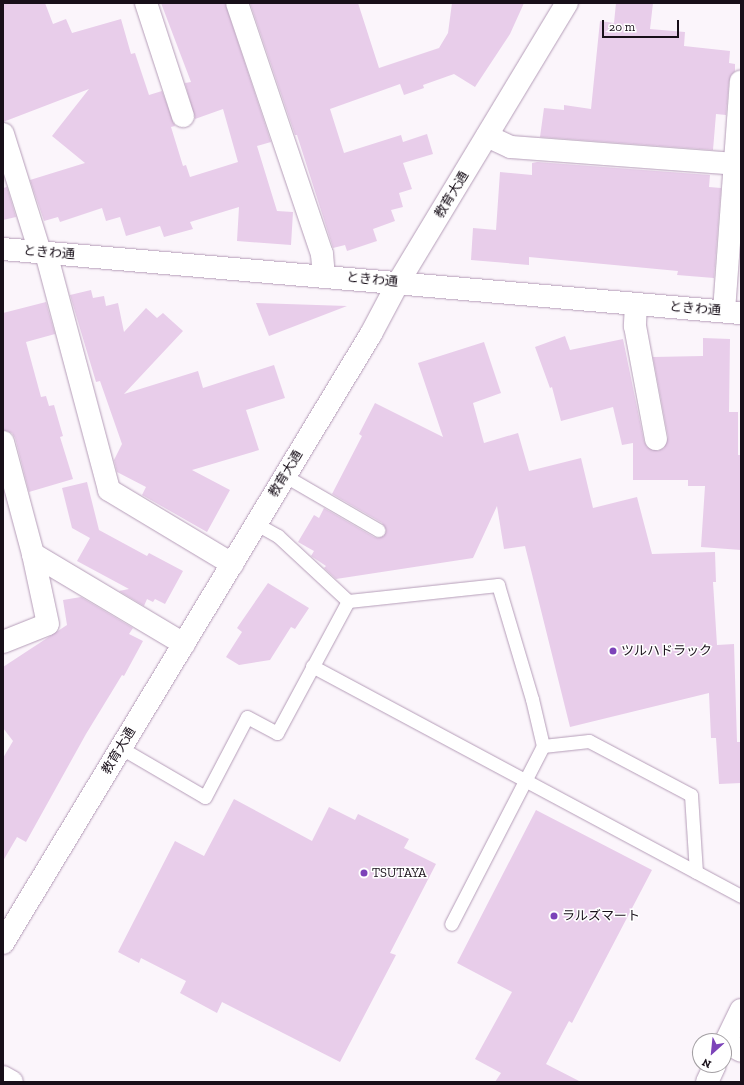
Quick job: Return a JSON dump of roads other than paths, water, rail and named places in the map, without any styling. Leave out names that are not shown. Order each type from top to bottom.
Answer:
[{"type":"street","points":[[146,3],[183,116]]},
{"type":"street","points":[[237,3],[322,254],[324,276]]},
{"type":"street","name":"教育大通","points":[[3,943],[371,334],[398,283],[567,3]]},
{"type":"street","points":[[733,312],[735,164],[741,82]]},
{"type":"street","points":[[3,134],[43,252],[109,490],[232,564]]},
{"type":"street","points":[[487,136],[511,147],[735,164]]},
{"type":"street","name":"ときわ通","points":[[3,249],[733,312]]},
{"type":"street","points":[[636,304],[635,326],[656,439]]},
{"type":"street","points":[[3,442],[33,554],[48,624],[3,642]]},
{"type":"street","points":[[33,554],[184,644]]},
{"type":"street","points":[[732,1039],[741,1010]]},
{"type":"street","points":[[3,1077],[12,1082]]},
{"type":"lane","points":[[285,476],[378,530]]},
{"type":"lane","points":[[256,524],[278,536],[348,601],[498,585],[532,699],[543,746],[451,924]]},
{"type":"lane","points":[[120,748],[205,797],[247,717],[277,733],[348,601]]},
{"type":"lane","points":[[312,666],[741,896]]},
{"type":"lane","points":[[543,746],[589,741],[691,795],[696,872]]},
{"type":"place","name":"ツルハドラック","points":[[613,651]]},
{"type":"place","name":"TSUTAYA","points":[[364,873]]},
{"type":"place","name":"ラルズマート","points":[[554,916]]}]
